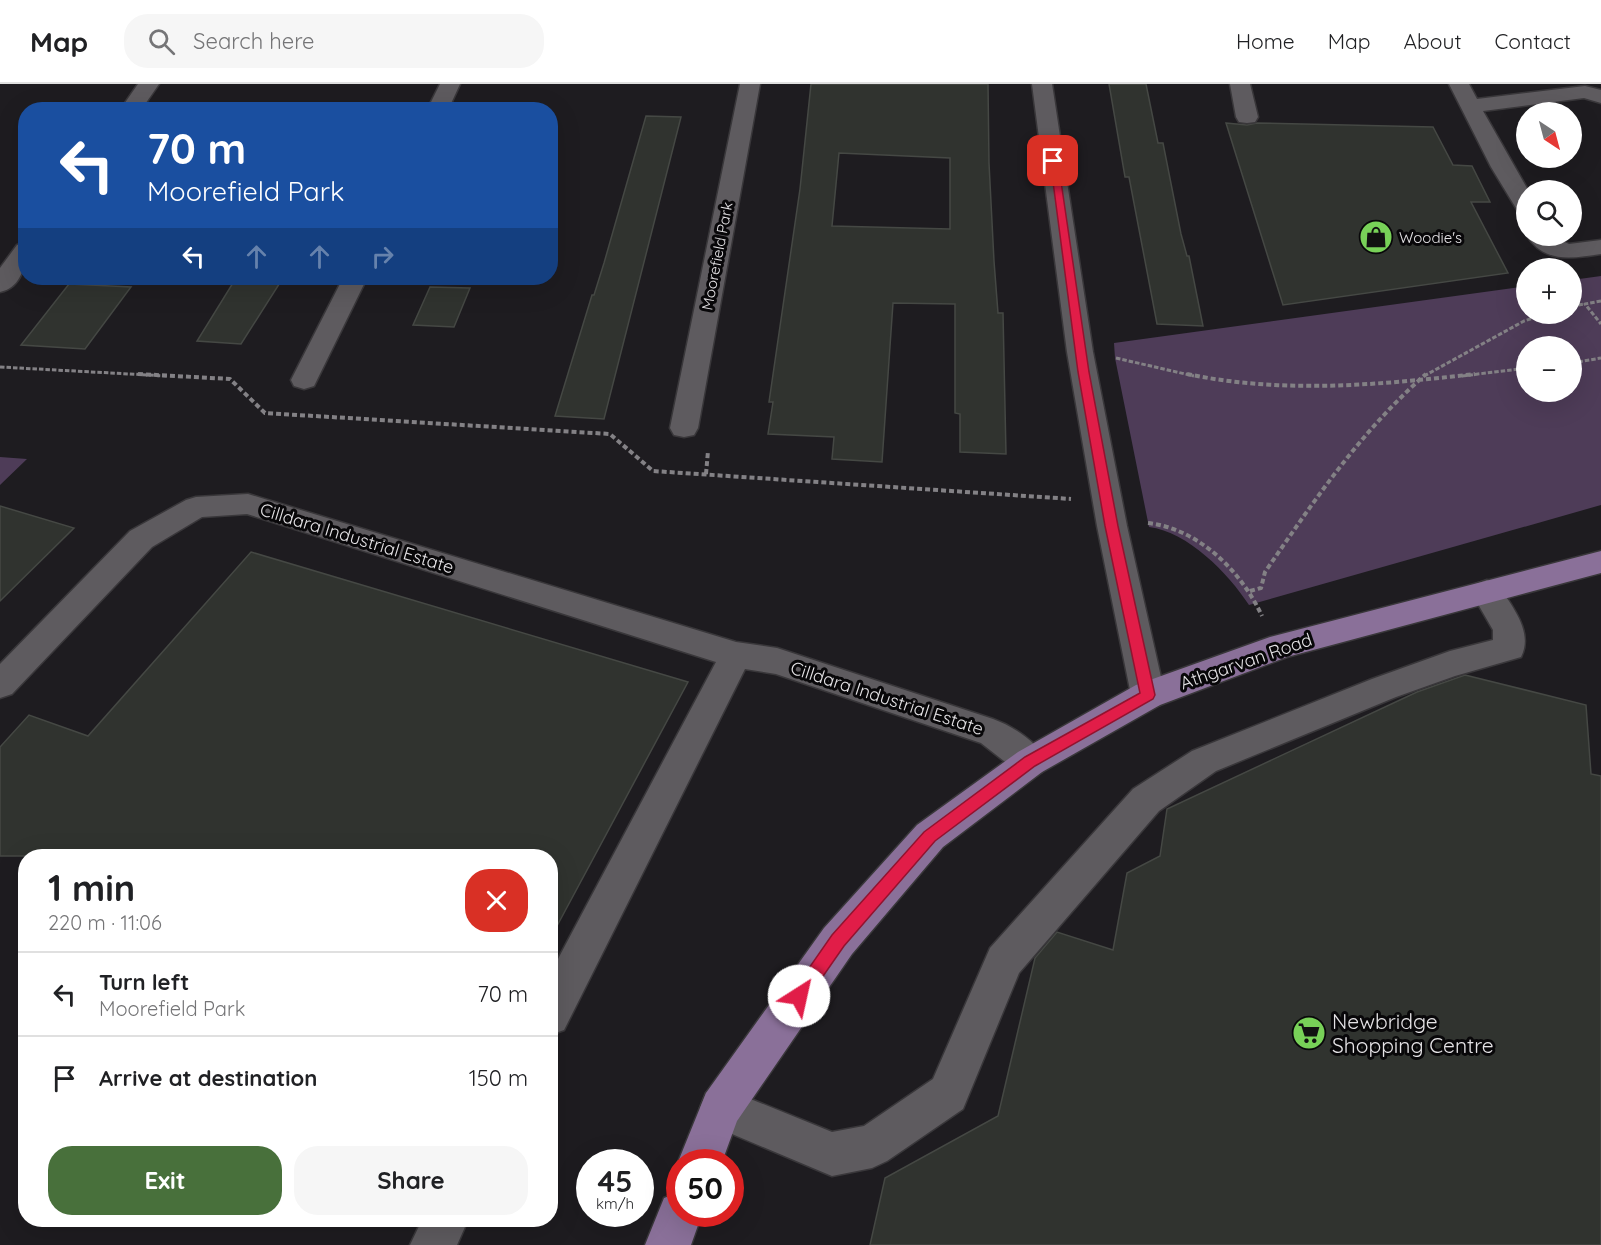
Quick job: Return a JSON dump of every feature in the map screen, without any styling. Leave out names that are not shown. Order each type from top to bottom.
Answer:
[{"type":"main road","name":"Athgarvan Road","points":[[705,1149],[721,1108],[838,941],[930,836],[1030,762],[1148,695],[1282,646],[1601,562]]},
{"type":"main road","points":[[668,1245],[675,1227]]},
{"type":"street","points":[[136,102],[149,84]]},
{"type":"street","points":[[441,102],[450,84]]},
{"type":"street","name":"Moorefield Park","points":[[684,428],[750,84]]},
{"type":"street","points":[[1042,84],[1080,352],[1109,514],[1148,695]]},
{"type":"street","points":[[1240,84],[1247,117]]},
{"type":"street","points":[[1459,84],[1516,190]]},
{"type":"street","points":[[1471,106],[1585,92],[1601,98]]},
{"type":"street","points":[[1554,246],[1565,252],[1601,247]]},
{"type":"street","points":[[0,285],[18,261]]},
{"type":"street","points":[[304,380],[351,285]]},
{"type":"street","name":"Cilldara Industrial Estate","points":[[0,685],[141,539],[196,507],[248,504],[736,655],[777,661],[993,734],[1030,762]]},
{"type":"street","points":[[721,1108],[832,1154],[872,1146],[948,1094],[1004,961],[1146,800],[1204,761],[1406,680],[1450,664],[1509,648],[1509,630],[1487,592]]},
{"type":"street","points":[[558,1000],[736,655]]},
{"type":"street","points":[[433,1245],[442,1227]]},
{"type":"path","points":[[1582,304],[1601,301]]},
{"type":"path","points":[[1585,304],[1601,324]]},
{"type":"path","points":[[1250,591],[1261,588],[1265,572],[1334,472],[1392,404],[1428,372],[1519,324]]},
{"type":"path","points":[[1080,352],[1111,356],[1240,383],[1339,385],[1419,381],[1516,369]]},
{"type":"path","points":[[1582,361],[1601,358]]},
{"type":"path","points":[[0,367],[230,379],[265,413],[610,434],[653,471],[1109,514],[1161,522],[1176,528],[1208,548],[1250,591],[1258,604],[1265,624]]},
{"type":"shaded area","points":[[1601,276],[1601,505],[1249,605],[1230,580],[1192,545],[1164,530],[1149,527],[1115,358],[1114,343],[1516,288],[1516,324],[1582,324],[1582,279]]},
{"type":"shaded area","points":[[0,457],[27,459],[0,485]]},
{"type":"building","points":[[811,84],[988,84],[994,261],[998,313],[1003,313],[1006,454],[960,452],[960,414],[955,413],[955,304],[893,303],[882,462],[832,459],[834,437],[768,434],[773,402],[769,402],[800,189]],"holes":[[[839,153],[950,158],[950,229],[832,226]]]},
{"type":"building","points":[[1109,84],[1146,84],[1158,143],[1163,143],[1181,234],[1187,256],[1189,256],[1203,326],[1157,324],[1129,177],[1125,177]]},
{"type":"building","points":[[646,116],[681,117],[604,419],[555,416],[604,263]]},
{"type":"building","name":"Woodie's","points":[[1226,123],[1433,127],[1453,165],[1472,166],[1490,202],[1471,202],[1508,273],[1283,305]]},
{"type":"building","points":[[68,285],[131,287],[85,349],[21,345]]},
{"type":"building","points":[[232,285],[279,285],[241,344],[197,341]]},
{"type":"building","points":[[430,287],[470,288],[454,327],[413,325]]},
{"type":"building","points":[[0,506],[74,528],[0,601]]},
{"type":"building","points":[[251,552],[688,682],[558,924],[558,849],[18,849],[18,856],[0,856],[0,747],[29,715],[88,736]]},
{"type":"building","name":"Newbridge Shopping Centre","points":[[1465,675],[1586,705],[1591,774],[1601,776],[1601,1245],[870,1245],[885,1178],[998,1116],[1035,958],[1057,932],[1113,950],[1127,873],[1160,856],[1167,809],[1417,692]]},
{"type":"place","name":"Woodie's","points":[[1376,237]]},
{"type":"place","name":"Newbridge Shopping Centre","points":[[1309,1033]]},
{"type":"route","points":[[799,996],[838,941],[930,836],[1030,762],[1148,695],[1112,526],[1083,372],[1053,161]]}]
